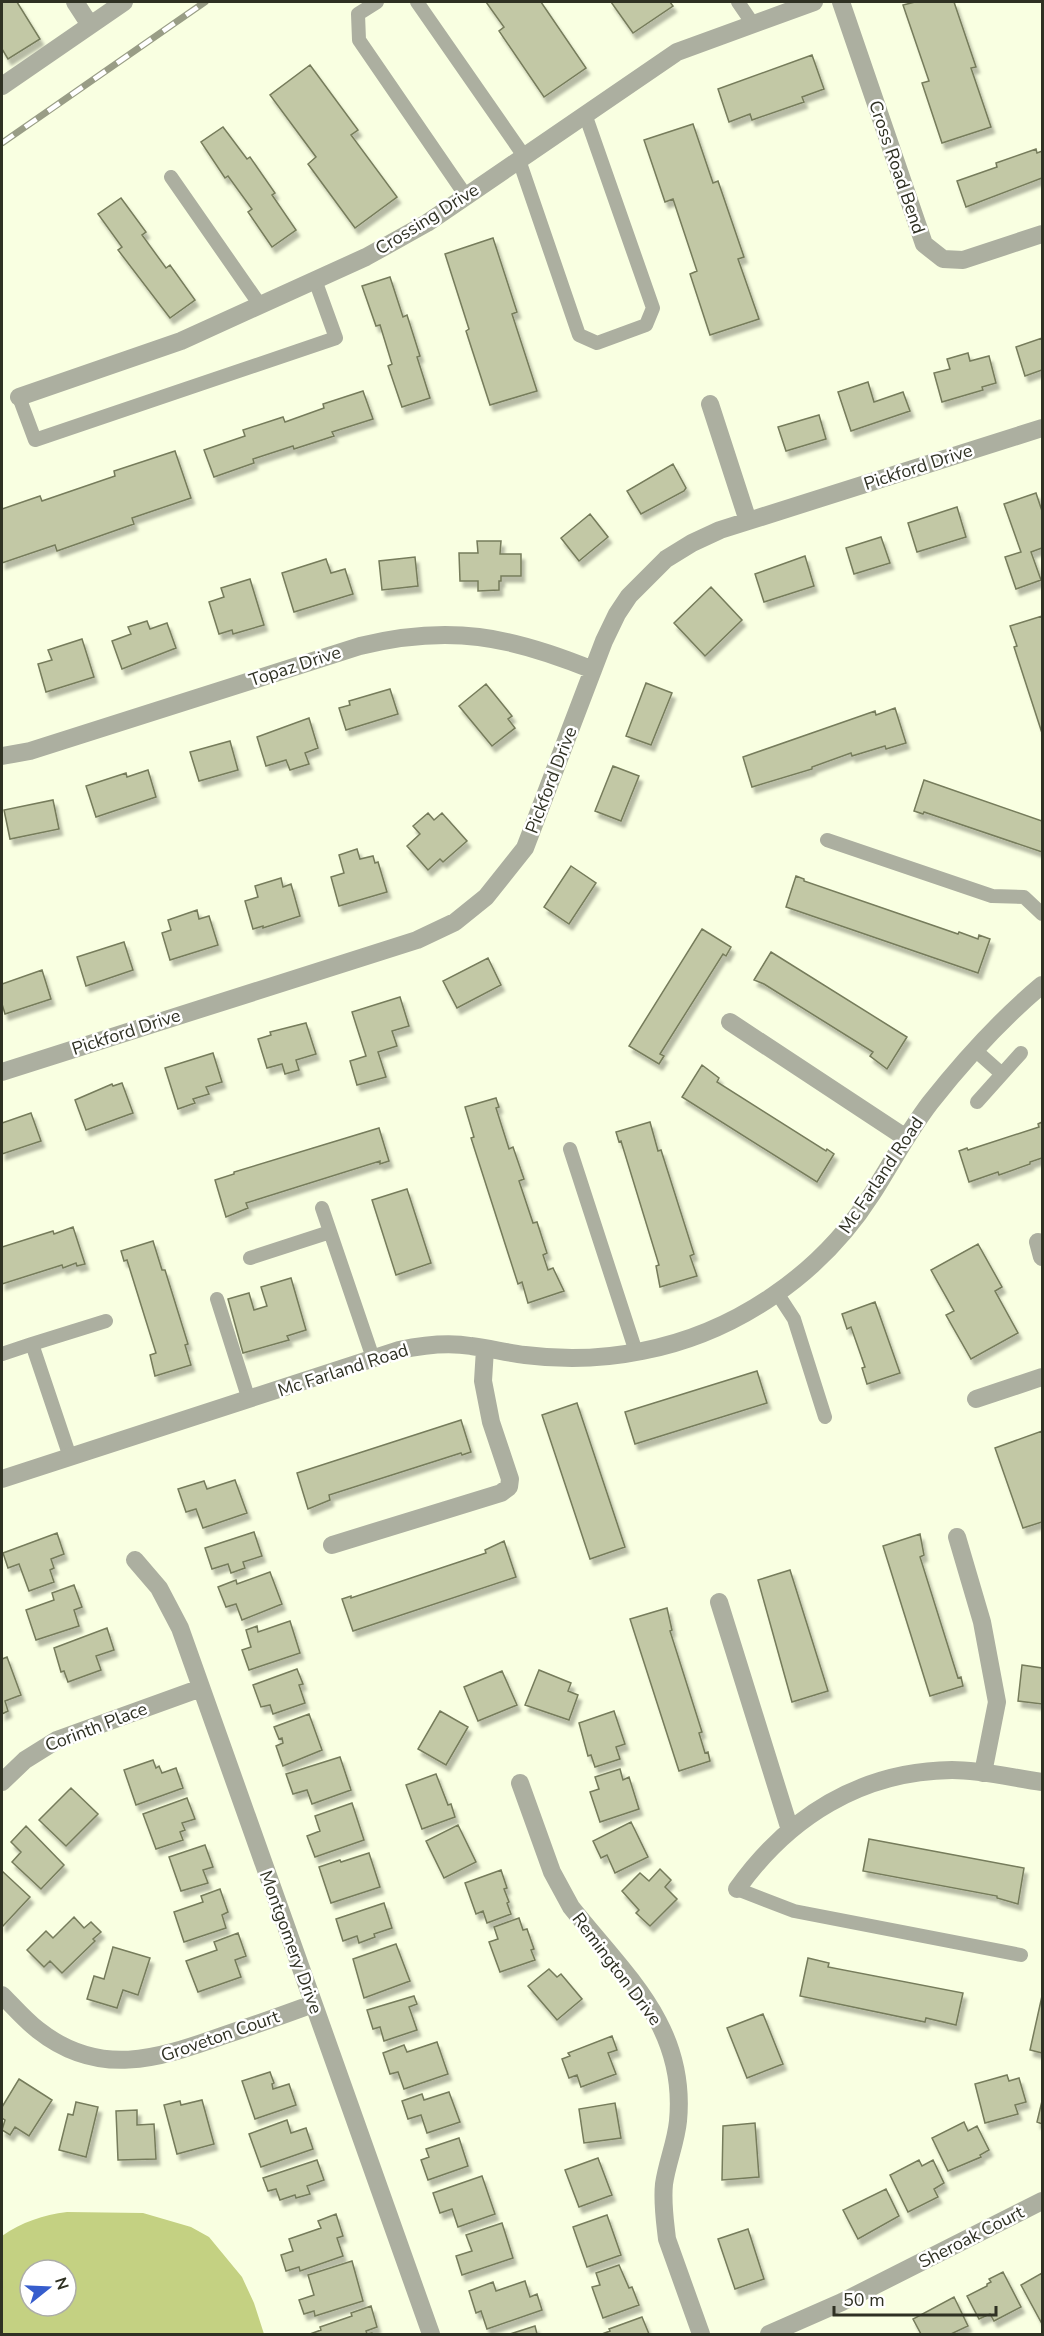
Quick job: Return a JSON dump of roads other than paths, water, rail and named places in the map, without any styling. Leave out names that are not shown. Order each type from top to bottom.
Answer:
[{"type":"street","points":[[75,2],[90,25]]},
{"type":"street","points":[[2,86],[124,2]]},
{"type":"street","name":"Crossing Drive","points":[[19,398],[181,341],[393,243],[677,52],[814,2]]},
{"type":"street","name":"Cross Road Bend","points":[[841,2],[924,244],[944,259],[963,260],[1042,234]]},
{"type":"street","points":[[710,404],[748,521]]},
{"type":"street","name":"Pickford Drive","points":[[2,1072],[417,940],[463,916],[486,897],[525,848],[593,670],[617,614],[643,580],[666,559],[711,534],[748,521],[1042,428]]},
{"type":"street","name":"Topaz Drive","points":[[2,756],[30,752],[360,646],[398,638],[439,634],[489,637],[537,649],[593,670]]},
{"type":"street","name":"Mc Farland Road","points":[[2,1479],[373,1358],[420,1346],[462,1345],[521,1355],[561,1358],[612,1356],[678,1342],[716,1328],[751,1310],[777,1293],[808,1269],[837,1241],[873,1193],[929,1104],[995,1028],[1042,985]]},
{"type":"street","points":[[730,1022],[906,1138]]},
{"type":"street","points":[[332,1545],[501,1493],[509,1487],[510,1479],[491,1422],[483,1381],[485,1348]]},
{"type":"street","points":[[976,1399],[1042,1377]]},
{"type":"street","points":[[957,1537],[982,1622],[997,1702],[983,1773]]},
{"type":"street","name":"Montgomery Drive","points":[[135,1560],[150,1576],[180,1628],[431,2334]]},
{"type":"street","points":[[719,1602],[790,1830]]},
{"type":"street","name":"Corinth Place","points":[[2,1782],[25,1760],[57,1740],[201,1688]]},
{"type":"street","points":[[736,1889],[761,1858],[790,1830],[847,1793],[895,1777],[953,1770],[1042,1782]]},
{"type":"street","name":"Remington Drive","points":[[520,1783],[552,1872],[561,1890],[571,1907],[656,2014],[672,2051],[678,2082],[678,2113],[664,2183],[665,2223],[672,2254],[701,2334]]},
{"type":"street","name":"Groveton Court","points":[[2,1995],[38,2030],[60,2043],[98,2057],[126,2060],[143,2060],[170,2055],[313,2004]]},
{"type":"street","name":"Sheroak Court","points":[[769,2334],[852,2297],[1042,2201]]},
{"type":"lane","points":[[377,2],[358,14],[359,40],[466,196]]},
{"type":"lane","points":[[417,2],[522,158],[579,335],[597,343],[646,325],[653,308],[585,114]]},
{"type":"lane","points":[[738,2],[753,24]]},
{"type":"lane","points":[[171,177],[260,306]]},
{"type":"lane","points":[[19,398],[35,440],[336,338],[315,280]]},
{"type":"lane","points":[[827,840],[992,896],[1024,897],[1042,914]]},
{"type":"lane","points":[[975,1050],[1002,1074]]},
{"type":"lane","points":[[977,1102],[1021,1053]]},
{"type":"lane","points":[[570,1149],[636,1352]]},
{"type":"lane","points":[[322,1208],[373,1358]]},
{"type":"lane","points":[[250,1258],[330,1232]]},
{"type":"lane","points":[[777,1293],[794,1319],[825,1417]]},
{"type":"lane","points":[[217,1299],[249,1400]]},
{"type":"lane","points":[[2,1354],[106,1321]]},
{"type":"lane","points":[[32,1344],[70,1457]]},
{"type":"lane","points":[[736,1889],[794,1911],[1021,1955]]},
{"type":"railway","points":[[2,143],[205,2]]}]
